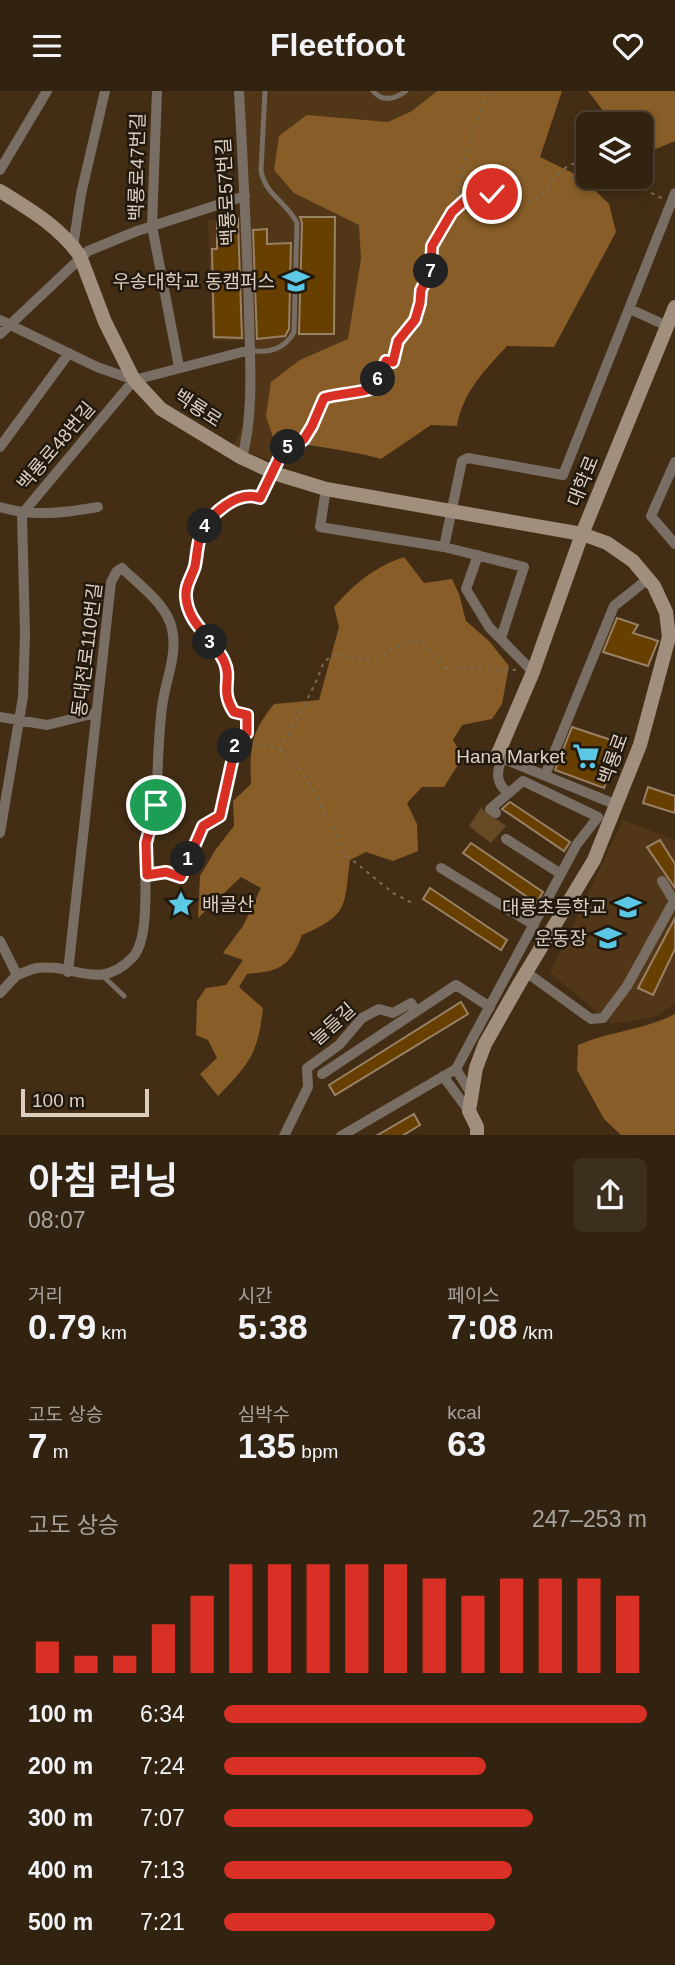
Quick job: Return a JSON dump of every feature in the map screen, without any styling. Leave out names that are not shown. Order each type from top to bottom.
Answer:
[{"type":"main road","name":"백룡로","points":[[0,191],[38,214],[77,252],[105,322],[134,380],[162,409],[242,458],[277,474],[326,489],[582,534],[607,543],[633,561],[648,579],[666,612],[672,637],[640,745],[594,860],[485,1044],[470,1092],[469,1111],[477,1127],[477,1135]]},
{"type":"main road","name":"대학로","points":[[499,757],[582,534],[672,319]]},
{"type":"street","points":[[0,170],[47,91]]},
{"type":"street","name":"백룡로","points":[[77,252],[81,194],[105,91]]},
{"type":"street","name":"백룡로47번길","points":[[157,91],[152,226],[179,367]]},
{"type":"street","name":"백룡로57번길","points":[[237,91],[245,196],[250,350],[248,436],[242,458]]},
{"type":"street","points":[[444,547],[462,461],[468,458],[563,475],[675,193]]},
{"type":"street","points":[[0,334],[5,322],[77,252],[245,196]]},
{"type":"street","points":[[630,309],[672,319]]},
{"type":"street","points":[[5,322],[97,367],[134,380]]},
{"type":"street","name":"백룡로","points":[[134,380],[250,350]]},
{"type":"street","points":[[0,447],[69,353]]},
{"type":"street","name":"백룡로48번길","points":[[0,833],[25,669],[22,514],[134,380]]},
{"type":"street","points":[[675,463],[651,516],[675,544]]},
{"type":"street","points":[[326,489],[320,527],[444,547],[524,567],[500,638]]},
{"type":"street","points":[[0,507],[22,514],[48,515],[98,507]]},
{"type":"street","points":[[478,555],[467,589],[489,627],[531,670]]},
{"type":"street","name":"동대전로110번길","points":[[68,972],[111,582],[122,568],[170,618],[173,653],[162,705],[156,763],[156,805],[146,843],[145,917],[135,955],[120,969],[103,976]]},
{"type":"street","points":[[545,775],[614,606],[648,579]]},
{"type":"street","points":[[0,717],[47,725],[96,713]]},
{"type":"street","points":[[508,793],[500,786],[497,776],[499,757],[617,805]]},
{"type":"street","points":[[343,1135],[456,1069],[577,844],[598,817],[523,781],[490,809],[496,813]]},
{"type":"street","points":[[506,839],[561,874]]},
{"type":"street","points":[[441,868],[534,925]]},
{"type":"street","points":[[526,972],[591,1019],[603,1018],[627,986],[674,901],[662,881]]},
{"type":"street","points":[[0,941],[17,975]]},
{"type":"street","points":[[0,993],[17,975],[37,968],[103,976]]},
{"type":"street","points":[[323,1074],[414,1007],[456,985],[489,1007]]},
{"type":"street","name":"늘들길","points":[[284,1135],[308,1087],[307,1068],[339,1045],[362,1018],[379,1009],[393,1013],[414,1007]]},
{"type":"street","points":[[456,1069],[470,1092]]},
{"type":"street","points":[[443,1076],[469,1111]]},
{"type":"lane","points":[[250,350],[264,353],[277,349],[289,342],[293,332],[297,223],[293,214],[267,189],[261,171],[265,91]]},
{"type":"lane","points":[[373,91],[384,99],[396,98],[406,91]]},
{"type":"lane","points":[[103,976],[124,996]]},
{"type":"path","points":[[147,875],[166,872],[181,877],[203,826],[220,816],[236,744],[247,733],[247,715],[234,712],[225,699],[225,663],[190,614],[186,598],[186,583],[194,569],[200,537],[208,521],[231,502],[252,495],[260,498],[285,446],[293,448],[304,439],[324,398],[340,393],[367,391],[375,387],[386,361],[393,362],[398,341],[415,320],[421,290],[431,271],[432,246],[452,212],[467,150],[487,91]]},
{"type":"path","points":[[452,212],[475,191],[492,194],[508,204],[528,203],[537,198],[559,170],[576,164]]},
{"type":"path","points":[[648,189],[671,204]]},
{"type":"path","points":[[280,749],[297,715],[314,691],[324,661],[338,654],[352,658],[378,657],[406,641],[422,642],[445,668],[531,670]]},
{"type":"path","points":[[236,744],[247,742],[280,749],[299,769],[316,794],[326,818],[334,827],[340,850],[393,893],[414,904]]},
{"type":"shaded area","name":"우송대학교 동캠퍼스","points":[[244,91],[458,91],[359,346],[291,439],[278,463],[233,447],[244,422],[246,341],[212,340],[208,221],[249,214]]},
{"type":"shaded area","points":[[437,91],[562,91],[540,157],[576,175],[576,189],[593,189],[609,204],[616,232],[554,347],[507,346],[469,392],[457,426],[431,425],[381,459],[274,440],[266,416],[271,382],[300,360],[348,339],[361,259],[359,225],[294,193],[274,170],[279,136],[307,115],[388,122],[412,111]]},
{"type":"shaded area","points":[[588,91],[675,91],[675,141],[653,150],[653,112],[604,112]]},
{"type":"shaded area","points":[[404,557],[424,583],[452,579],[466,621],[489,641],[509,666],[502,704],[492,719],[462,725],[453,740],[463,757],[444,787],[422,787],[407,803],[417,824],[418,851],[393,861],[366,852],[350,860],[345,899],[336,915],[302,935],[288,961],[276,969],[247,974],[239,987],[263,1008],[258,1037],[245,1066],[218,1096],[200,1074],[217,1058],[208,1040],[196,1035],[197,1001],[206,988],[226,985],[243,960],[223,953],[243,926],[261,888],[241,877],[198,918],[200,876],[234,826],[233,801],[251,784],[253,741],[266,714],[274,704],[319,700],[339,627],[334,607],[365,577]]},
{"type":"shaded area","points":[[481,808],[506,826],[491,843],[469,826]]},
{"type":"shaded area","name":"대룡초등학교","points":[[623,820],[675,840],[675,1004],[654,1017],[612,1024],[550,973]]},
{"type":"shaded area","points":[[675,1014],[675,1135],[621,1135],[604,1119],[577,1070],[578,1045],[602,1036],[652,1024]]},
{"type":"building","points":[[300,217],[335,217],[334,334],[299,334]]},
{"type":"building","points":[[238,219],[242,338],[214,337],[212,249],[217,249],[217,222]]},
{"type":"building","points":[[267,229],[267,244],[291,243],[289,329],[285,336],[257,339],[253,230]]},
{"type":"building","points":[[617,618],[638,625],[633,633],[658,641],[648,666],[603,652]]},
{"type":"building","name":"Hana Market","points":[[572,727],[620,743],[604,788],[555,770]]},
{"type":"building","points":[[648,787],[675,796],[675,813],[643,803]]},
{"type":"building","points":[[510,802],[570,842],[564,851],[502,809]]},
{"type":"building","points":[[660,840],[675,864],[675,888],[647,847]]},
{"type":"building","points":[[471,843],[543,892],[536,903],[463,853]]},
{"type":"building","points":[[430,888],[507,940],[501,950],[423,899]]},
{"type":"building","points":[[675,918],[675,949],[653,995],[638,988]]},
{"type":"building","points":[[461,1002],[468,1014],[335,1095],[329,1085]]},
{"type":"building","points":[[414,1114],[420,1125],[404,1135],[378,1135]]},
{"type":"place","name":"우송대학교 동캠퍼스","points":[[296,281]]},
{"type":"place","name":"Hana Market","points":[[586,756]]},
{"type":"place","name":"배골산","points":[[181,904]]},
{"type":"place","name":"대룡초등학교","points":[[628,907]]},
{"type":"place","name":"운동장","points":[[608,938]]},
{"type":"route","points":[[156,805],[146,843],[147,875],[166,872],[181,877],[203,826],[220,816],[221,800],[236,744],[247,733],[247,715],[234,712],[225,699],[225,663],[190,614],[186,598],[186,583],[194,569],[200,537],[208,521],[235,500],[252,495],[260,498],[285,446],[293,448],[304,439],[324,398],[340,393],[367,391],[375,387],[386,361],[393,362],[398,341],[415,320],[421,290],[431,271],[432,246],[452,212],[467,195],[475,191],[492,194]]}]
